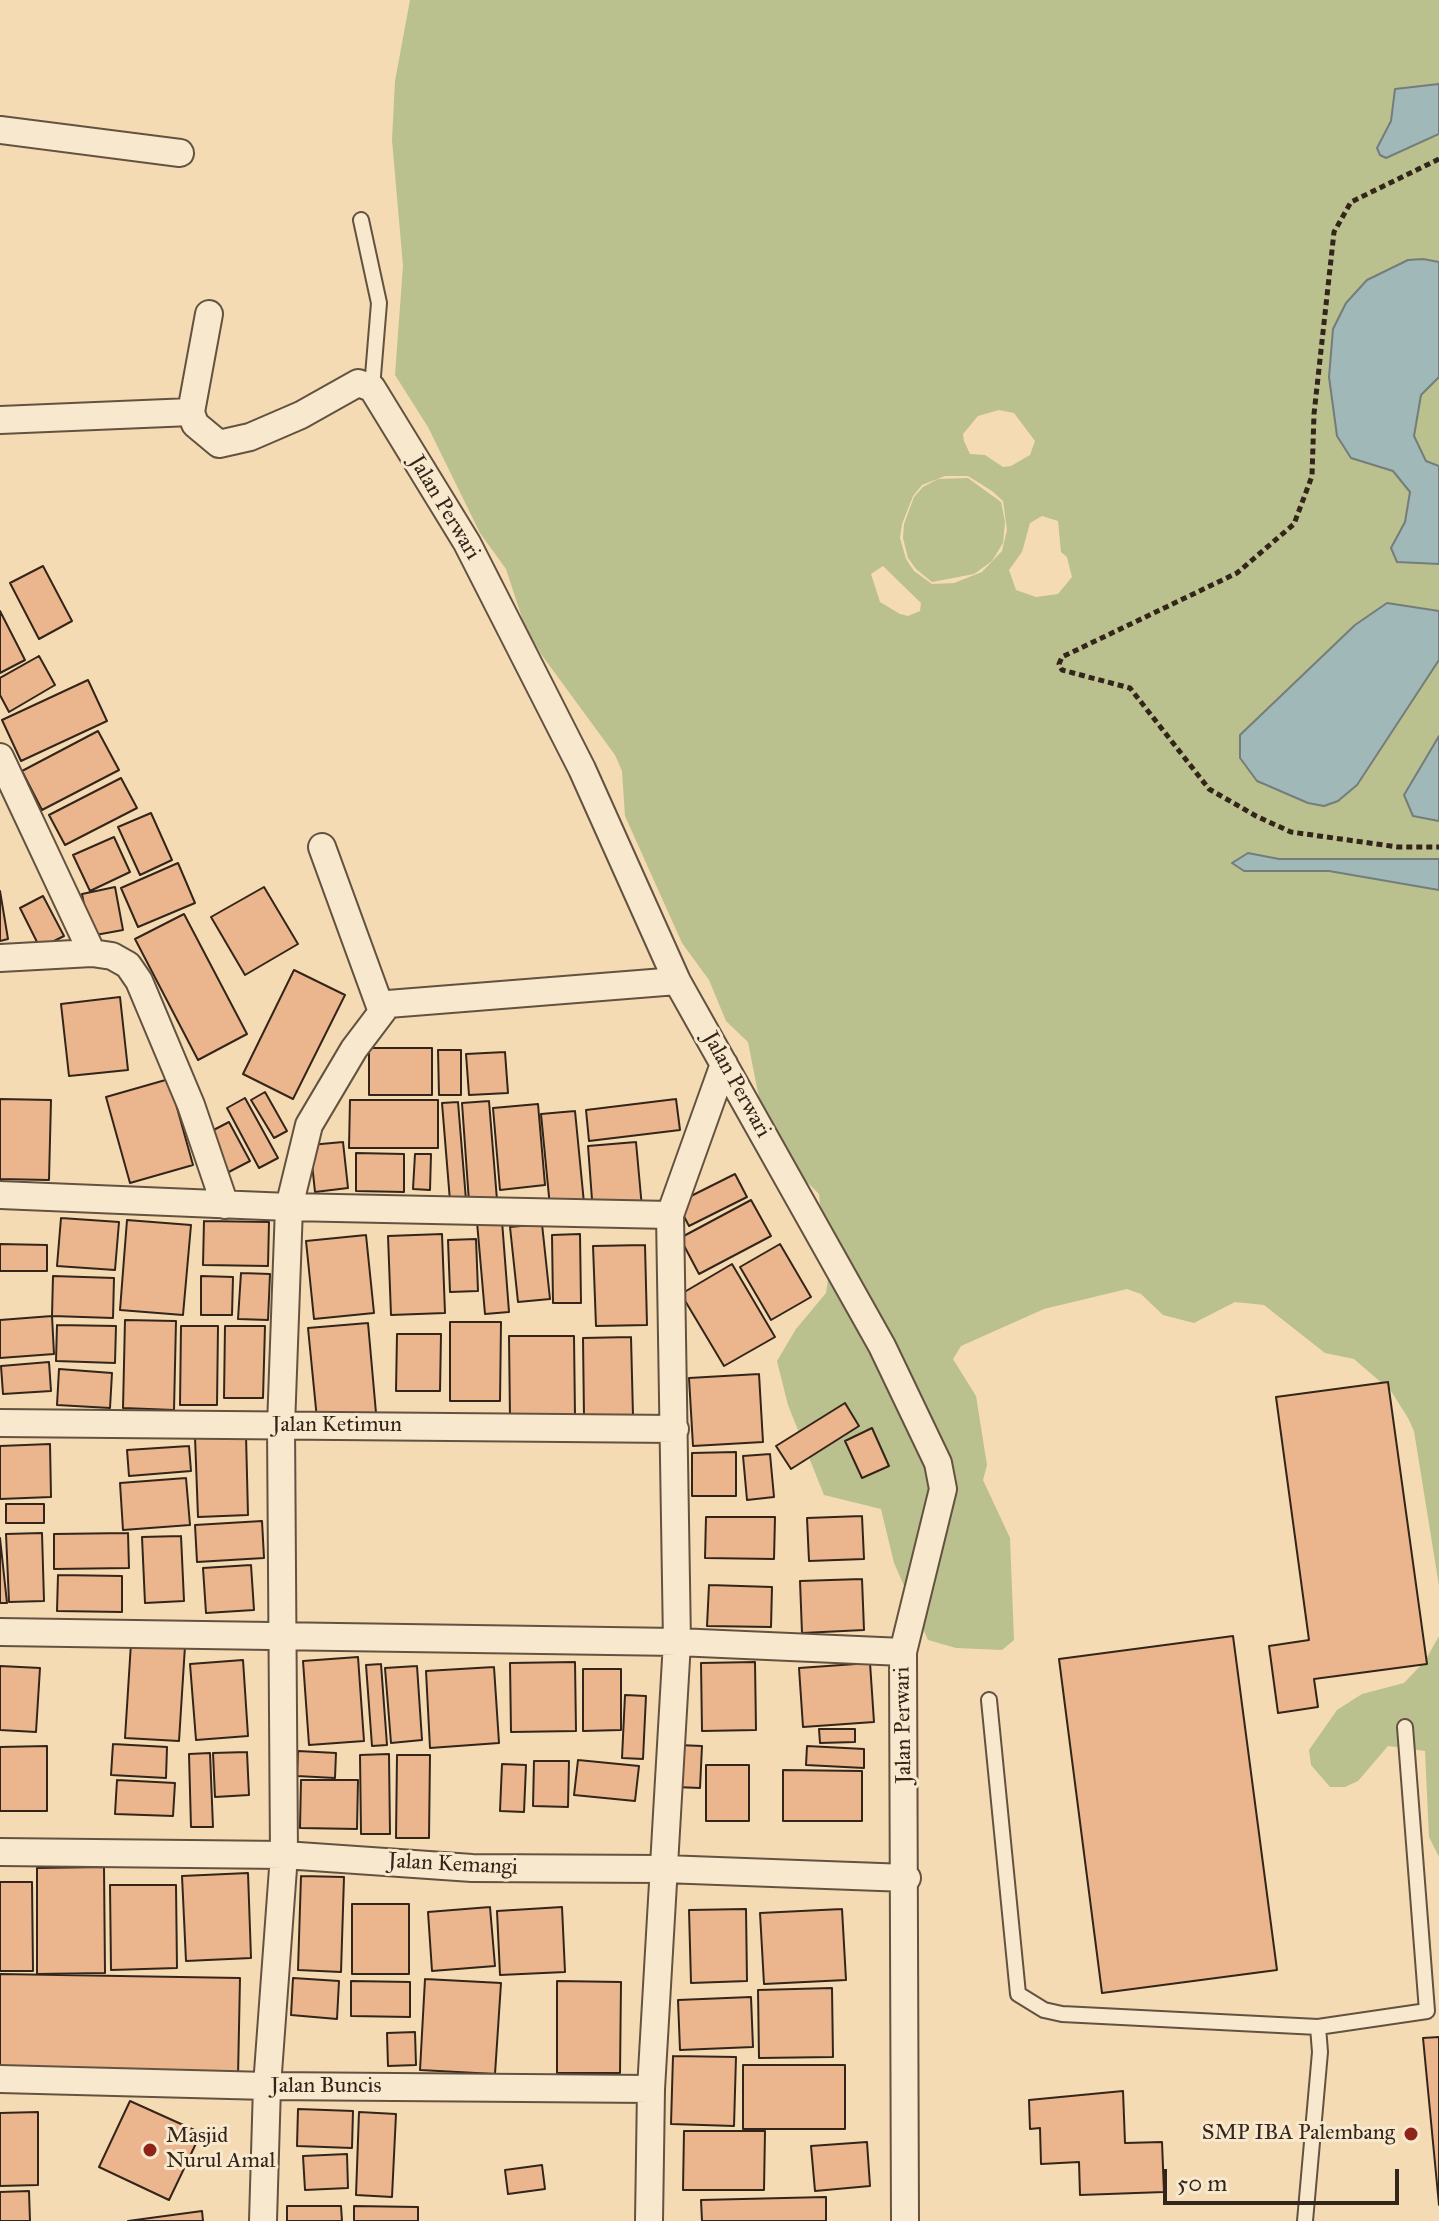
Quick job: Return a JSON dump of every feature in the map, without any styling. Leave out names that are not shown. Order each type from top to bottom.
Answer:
[{"type":"street","points":[[0,130],[180,153]]},
{"type":"street","points":[[209,314],[191,412],[195,424],[215,443],[229,444],[301,415],[358,383],[372,388]]},
{"type":"street","name":"Jalan Perwari","points":[[372,388],[474,557],[582,769],[677,981],[882,1346],[942,1475],[940,1511],[903,1652],[907,1878],[905,2221]]},
{"type":"street","points":[[0,420],[191,412]]},
{"type":"street","points":[[0,757],[92,953]]},
{"type":"street","points":[[322,847],[381,1009]]},
{"type":"street","points":[[0,958],[92,953],[112,956],[128,965],[139,981],[191,1105],[225,1205]]},
{"type":"street","points":[[263,2221],[267,2086],[284,1855],[281,1426],[289,1207],[309,1125],[381,1009],[397,1002],[677,981]]},
{"type":"street","points":[[649,2221],[651,2089],[677,1642],[670,1215],[724,1064]]},
{"type":"street","points":[[0,1195],[289,1207],[670,1215]]},
{"type":"street","name":"Jalan Ketimun","points":[[0,1423],[675,1429]]},
{"type":"street","points":[[0,1632],[677,1642],[903,1652]]},
{"type":"street","name":"Jalan Kemangi","points":[[0,1852],[284,1855],[472,1868],[664,1869],[907,1878]]},
{"type":"street","name":"Jalan Buncis","points":[[0,2079],[267,2086],[651,2089]]},
{"type":"lane","points":[[361,220],[379,303],[372,388]]},
{"type":"lane","points":[[989,1700],[1018,1994],[1044,2010],[1062,2014],[1318,2027],[1433,2010],[1405,1727]]},
{"type":"lane","points":[[1305,2221],[1320,2052],[1318,2027]]},
{"type":"path","points":[[1439,159],[1351,202],[1334,232],[1314,414],[1312,476],[1294,524],[1237,573],[1062,657],[1059,664],[1062,670],[1130,688],[1209,789],[1256,816],[1291,832],[1398,847],[1439,847]]},
{"type":"green space","points":[[410,0],[1439,0],[1439,262],[1423,259],[1356,291],[1346,303],[1333,329],[1332,392],[1337,436],[1351,458],[1393,471],[1410,492],[1405,522],[1391,549],[1439,564],[1439,611],[1387,603],[1243,764],[1263,785],[1308,803],[1357,785],[1439,660],[1439,736],[1404,795],[1439,821],[1439,859],[1278,859],[1248,853],[1244,871],[1329,871],[1439,890],[1439,1586],[1414,1431],[1408,1418],[1391,1391],[1354,1359],[1325,1353],[1264,1305],[1235,1302],[1194,1323],[1163,1315],[1141,1294],[1127,1289],[1044,1309],[961,1346],[953,1359],[976,1396],[987,1465],[983,1480],[1010,1538],[1014,1640],[1002,1650],[956,1648],[928,1640],[894,1563],[881,1509],[824,1495],[788,1405],[777,1361],[796,1329],[826,1293],[828,1279],[819,1194],[787,1162],[761,1108],[748,1042],[726,1021],[709,980],[682,943],[625,816],[622,771],[615,755],[541,654],[525,627],[506,569],[480,533],[428,427],[395,375],[403,266],[392,140],[395,81]],"holes":[[[999,410],[1014,413],[1035,441],[1030,455],[1003,467],[985,455],[970,454],[963,434],[978,416]],[[945,476],[968,476],[1003,501],[1007,530],[1002,551],[982,572],[954,583],[932,584],[914,571],[906,559],[900,538],[913,496],[922,485]],[[1042,516],[1058,521],[1061,552],[1067,557],[1072,577],[1058,594],[1036,597],[1016,590],[1009,570],[1022,552],[1030,523]],[[883,566],[921,603],[920,611],[908,616],[880,602],[871,574]]]},
{"type":"green space","points":[[1439,377],[1439,466],[1427,461],[1414,436],[1421,395]]},
{"type":"green space","points":[[968,478],[1001,502],[1005,522],[1003,543],[992,561],[974,574],[932,582],[908,558],[903,538],[904,524],[914,497],[923,487],[938,479]]},
{"type":"green space","points":[[1439,1636],[1439,1857],[1429,1837],[1425,1751],[1388,1746],[1358,1781],[1345,1787],[1330,1787],[1311,1765],[1309,1750],[1337,1710],[1362,1694],[1404,1683],[1425,1661]]},
{"type":"water","points":[[1439,84],[1439,134],[1386,158],[1380,155],[1377,148],[1391,121],[1395,89]]},
{"type":"water","points":[[1408,260],[1439,262],[1439,377],[1421,395],[1414,436],[1426,461],[1439,466],[1439,564],[1397,562],[1391,548],[1405,522],[1410,492],[1393,471],[1351,458],[1337,436],[1329,377],[1333,329],[1346,303],[1367,280]]},
{"type":"water","points":[[1387,603],[1439,611],[1439,660],[1357,785],[1338,801],[1324,806],[1308,803],[1257,781],[1240,758],[1240,735],[1355,625]]},
{"type":"water","points":[[1439,736],[1439,821],[1413,816],[1404,795]]},
{"type":"water","points":[[1248,853],[1279,859],[1439,859],[1439,890],[1329,871],[1244,871],[1232,863]]},
{"type":"building","points":[[43,566],[72,621],[39,639],[10,583]]},
{"type":"building","points":[[0,611],[25,660],[0,673]]},
{"type":"building","points":[[39,656],[55,685],[9,712],[0,695],[0,678]]},
{"type":"building","points":[[88,680],[107,721],[21,761],[2,720]]},
{"type":"building","points":[[98,731],[119,770],[42,810],[22,771]]},
{"type":"building","points":[[121,778],[137,808],[65,845],[49,815]]},
{"type":"building","points":[[151,813],[172,860],[140,875],[118,827]]},
{"type":"building","points":[[114,837],[130,872],[90,891],[73,855]]},
{"type":"building","points":[[178,863],[195,903],[138,927],[121,888]]},
{"type":"building","points":[[115,887],[123,930],[90,936],[82,894]]},
{"type":"building","points":[[264,887],[298,944],[245,975],[211,917]]},
{"type":"building","points":[[0,891],[8,939],[0,941]]},
{"type":"building","points":[[43,896],[64,936],[40,948],[20,908]]},
{"type":"building","points":[[184,914],[247,1034],[198,1060],[135,939]]},
{"type":"building","points":[[294,970],[345,995],[293,1099],[243,1074]]},
{"type":"building","points":[[120,997],[128,1070],[69,1076],[61,1004]]},
{"type":"building","points":[[369,1048],[432,1048],[432,1095],[369,1095]]},
{"type":"building","points":[[438,1050],[461,1050],[461,1095],[439,1095]]},
{"type":"building","points":[[505,1052],[508,1093],[469,1095],[466,1054]]},
{"type":"building","points":[[169,1079],[193,1165],[130,1183],[106,1097]]},
{"type":"building","points":[[265,1092],[287,1131],[274,1138],[251,1100]]},
{"type":"building","points":[[245,1098],[278,1158],[259,1168],[227,1108]]},
{"type":"building","points":[[0,1099],[51,1100],[49,1180],[0,1179]]},
{"type":"building","points":[[676,1099],[680,1130],[589,1141],[586,1110]]},
{"type":"building","points":[[350,1100],[438,1100],[438,1148],[349,1148]]},
{"type":"building","points":[[489,1101],[497,1200],[469,1202],[462,1103]]},
{"type":"building","points":[[458,1102],[466,1200],[450,1201],[442,1103]]},
{"type":"building","points":[[538,1104],[545,1185],[500,1190],[493,1108]]},
{"type":"building","points":[[575,1111],[584,1203],[550,1207],[541,1114]]},
{"type":"building","points":[[229,1122],[250,1161],[223,1175],[202,1136]]},
{"type":"building","points":[[343,1142],[348,1188],[315,1192],[310,1145]]},
{"type":"building","points":[[636,1142],[642,1208],[593,1213],[588,1146]]},
{"type":"building","points":[[356,1153],[404,1154],[404,1192],[356,1191]]},
{"type":"building","points":[[415,1154],[431,1154],[430,1190],[413,1189]]},
{"type":"building","points":[[735,1174],[747,1197],[689,1226],[677,1203]]},
{"type":"building","points":[[751,1200],[771,1236],[699,1274],[680,1238]]},
{"type":"building","points":[[61,1218],[119,1222],[115,1270],[57,1266]]},
{"type":"building","points":[[127,1220],[191,1225],[183,1315],[120,1310]]},
{"type":"building","points":[[204,1221],[269,1222],[268,1266],[203,1265]]},
{"type":"building","points":[[502,1221],[509,1312],[485,1314],[477,1222]]},
{"type":"building","points":[[542,1224],[550,1299],[518,1302],[510,1227]]},
{"type":"building","points":[[442,1234],[445,1313],[391,1315],[388,1236]]},
{"type":"building","points":[[580,1234],[581,1303],[553,1303],[552,1235]]},
{"type":"building","points":[[366,1235],[374,1313],[314,1319],[306,1241]]},
{"type":"building","points":[[476,1239],[478,1291],[450,1292],[448,1240]]},
{"type":"building","points":[[0,1244],[47,1245],[47,1271],[0,1271]]},
{"type":"building","points":[[780,1244],[811,1297],[771,1320],[740,1267]]},
{"type":"building","points":[[645,1245],[647,1325],[596,1326],[593,1246]]},
{"type":"building","points":[[732,1264],[775,1337],[724,1366],[681,1294]]},
{"type":"building","points":[[241,1273],[270,1274],[268,1320],[238,1319]]},
{"type":"building","points":[[53,1276],[114,1278],[113,1318],[52,1316]]},
{"type":"building","points":[[201,1276],[233,1277],[232,1315],[201,1315]]},
{"type":"building","points":[[52,1316],[54,1354],[0,1358],[0,1320]]},
{"type":"building","points":[[125,1320],[176,1321],[174,1410],[123,1408]]},
{"type":"building","points":[[450,1322],[501,1322],[500,1401],[450,1401]]},
{"type":"building","points":[[368,1323],[376,1413],[317,1419],[308,1328]]},
{"type":"building","points":[[57,1325],[116,1326],[115,1363],[56,1361]]},
{"type":"building","points":[[181,1326],[218,1326],[217,1405],[180,1405]]},
{"type":"building","points":[[225,1326],[265,1326],[263,1398],[224,1398]]},
{"type":"building","points":[[397,1334],[441,1334],[440,1391],[396,1391]]},
{"type":"building","points":[[509,1336],[574,1336],[575,1417],[510,1418]]},
{"type":"building","points":[[631,1337],[633,1416],[584,1417],[583,1338]]},
{"type":"building","points":[[49,1362],[51,1391],[3,1394],[1,1366]]},
{"type":"building","points":[[59,1369],[112,1373],[110,1408],[57,1405]]},
{"type":"building","points":[[759,1374],[763,1442],[693,1446],[689,1378]]},
{"type":"building","points":[[1388,1382],[1427,1664],[1314,1679],[1318,1707],[1278,1713],[1269,1646],[1309,1640],[1276,1397]]},
{"type":"building","points":[[845,1403],[859,1426],[791,1469],[776,1446]]},
{"type":"building","points":[[872,1428],[889,1466],[862,1478],[845,1441]]},
{"type":"building","points":[[246,1435],[248,1515],[198,1517],[195,1437]]},
{"type":"building","points":[[50,1444],[51,1497],[0,1499],[0,1446]]},
{"type":"building","points":[[189,1446],[191,1471],[129,1476],[127,1450]]},
{"type":"building","points":[[736,1452],[736,1496],[692,1496],[692,1453]]},
{"type":"building","points":[[770,1454],[774,1497],[747,1500],[743,1456]]},
{"type":"building","points":[[186,1478],[190,1525],[123,1530],[120,1483]]},
{"type":"building","points":[[6,1504],[44,1504],[44,1523],[6,1523]]},
{"type":"building","points":[[862,1516],[864,1559],[809,1561],[807,1518]]},
{"type":"building","points":[[706,1517],[775,1517],[774,1559],[705,1558]]},
{"type":"building","points":[[262,1521],[264,1558],[197,1562],[195,1525]]},
{"type":"building","points":[[42,1533],[44,1601],[9,1602],[6,1534]]},
{"type":"building","points":[[128,1533],[129,1568],[54,1569],[54,1534]]},
{"type":"building","points":[[181,1536],[184,1601],[145,1603],[142,1537]]},
{"type":"building","points":[[0,1538],[7,1603],[0,1603]]},
{"type":"building","points":[[251,1565],[254,1610],[206,1613],[203,1568]]},
{"type":"building","points":[[58,1575],[122,1576],[122,1612],[57,1611]]},
{"type":"building","points":[[862,1579],[864,1630],[802,1633],[800,1581]]},
{"type":"building","points":[[709,1585],[772,1587],[771,1627],[707,1626]]},
{"type":"building","points":[[1233,1636],[1277,1970],[1102,1993],[1059,1659]]},
{"type":"building","points":[[131,1643],[185,1646],[179,1741],[125,1738]]},
{"type":"building","points":[[358,1657],[364,1741],[309,1745],[303,1661]]},
{"type":"building","points":[[243,1660],[248,1736],[196,1740],[190,1664]]},
{"type":"building","points":[[575,1662],[576,1731],[511,1732],[510,1663]]},
{"type":"building","points":[[755,1662],[756,1730],[702,1731],[701,1663]]},
{"type":"building","points":[[870,1663],[874,1722],[803,1727],[799,1668]]},
{"type":"building","points":[[381,1664],[387,1745],[372,1746],[366,1665]]},
{"type":"building","points":[[0,1666],[40,1668],[36,1732],[0,1730]]},
{"type":"building","points":[[417,1666],[422,1740],[391,1743],[385,1668]]},
{"type":"building","points":[[494,1667],[499,1743],[430,1748],[426,1671]]},
{"type":"building","points":[[583,1669],[621,1669],[621,1730],[583,1731]]},
{"type":"building","points":[[625,1695],[646,1696],[643,1759],[622,1758]]},
{"type":"building","points":[[819,1729],[855,1729],[855,1742],[820,1743]]},
{"type":"building","points":[[113,1744],[167,1747],[166,1778],[111,1775]]},
{"type":"building","points":[[678,1745],[702,1746],[700,1788],[676,1787]]},
{"type":"building","points":[[47,1746],[47,1811],[0,1811],[0,1747]]},
{"type":"building","points":[[807,1746],[864,1749],[864,1768],[806,1765]]},
{"type":"building","points":[[298,1751],[336,1753],[335,1778],[297,1776]]},
{"type":"building","points":[[247,1752],[249,1795],[215,1797],[213,1753]]},
{"type":"building","points":[[210,1753],[213,1827],[191,1827],[189,1754]]},
{"type":"building","points":[[389,1754],[390,1834],[361,1834],[360,1755]]},
{"type":"building","points":[[397,1755],[430,1755],[429,1838],[396,1838]]},
{"type":"building","points":[[578,1760],[639,1766],[635,1801],[574,1795]]},
{"type":"building","points":[[534,1761],[569,1761],[568,1807],[533,1806]]},
{"type":"building","points":[[502,1764],[526,1765],[524,1812],[500,1811]]},
{"type":"building","points":[[706,1765],[749,1765],[749,1821],[706,1821]]},
{"type":"building","points":[[783,1770],[862,1771],[862,1821],[783,1821]]},
{"type":"building","points":[[117,1780],[175,1783],[173,1816],[115,1814]]},
{"type":"building","points":[[301,1780],[358,1780],[357,1829],[300,1828]]},
{"type":"building","points":[[104,1867],[105,1973],[37,1974],[37,1868]]},
{"type":"building","points":[[248,1873],[251,1958],[186,1961],[182,1876]]},
{"type":"building","points":[[301,1876],[344,1877],[341,1972],[298,1970]]},
{"type":"building","points":[[0,1882],[32,1882],[33,1971],[0,1971]]},
{"type":"building","points":[[110,1885],[176,1885],[177,1968],[111,1970]]},
{"type":"building","points":[[352,1904],[409,1904],[409,1974],[352,1974]]},
{"type":"building","points":[[490,1907],[495,1966],[432,1971],[428,1912]]},
{"type":"building","points":[[562,1907],[565,1972],[500,1975],[497,1911]]},
{"type":"building","points":[[746,1909],[747,1981],[691,1983],[689,1910]]},
{"type":"building","points":[[842,1909],[846,1980],[764,1984],[760,1913]]},
{"type":"building","points":[[0,1974],[240,1978],[238,2077],[0,2073]]},
{"type":"building","points":[[293,1978],[339,1981],[337,2019],[291,2015]]},
{"type":"building","points":[[425,1979],[501,1983],[495,2074],[420,2070]]},
{"type":"building","points":[[351,1981],[410,1982],[410,2017],[351,2016]]},
{"type":"building","points":[[557,1981],[621,1982],[620,2073],[557,2073]]},
{"type":"building","points":[[832,1988],[833,2057],[759,2058],[758,1990]]},
{"type":"building","points":[[751,1997],[753,2047],[680,2050],[678,2000]]},
{"type":"building","points":[[415,2032],[416,2065],[388,2066],[387,2033]]},
{"type":"building","points":[[1439,2037],[1439,2205],[1423,2038]]},
{"type":"building","points":[[673,2056],[736,2057],[734,2126],[671,2124]]},
{"type":"building","points":[[743,2065],[845,2065],[845,2129],[743,2129]]},
{"type":"building","points":[[1123,2091],[1125,2143],[1162,2142],[1164,2192],[1080,2195],[1079,2162],[1041,2164],[1040,2128],[1030,2129],[1029,2100]]},
{"type":"building","name":"Masjid Nurul Amal","points":[[130,2101],[201,2133],[169,2200],[99,2167]]},
{"type":"building","points":[[298,2109],[353,2111],[352,2148],[297,2146]]},
{"type":"building","points":[[38,2112],[38,2185],[0,2186],[0,2113]]},
{"type":"building","points":[[359,2112],[396,2114],[392,2197],[356,2195]]},
{"type":"building","points":[[684,2131],[765,2131],[764,2190],[683,2190]]},
{"type":"building","points":[[867,2142],[870,2186],[815,2191],[811,2146]]},
{"type":"building","points":[[347,2154],[348,2188],[305,2190],[303,2156]]},
{"type":"building","points":[[542,2165],[545,2189],[508,2194],[505,2170]]},
{"type":"building","points":[[29,2191],[30,2221],[0,2221],[0,2192]]},
{"type":"building","points":[[826,2197],[826,2221],[702,2221],[701,2200]]},
{"type":"building","points":[[287,2206],[341,2206],[342,2221],[287,2221]]},
{"type":"building","points":[[354,2206],[418,2207],[418,2221],[354,2221]]},
{"type":"building","points":[[202,2211],[203,2221],[128,2221]]},
{"type":"place","name":"SMP IBA Palembang","points":[[1411,2134]]},
{"type":"place","name":"Masjid Nurul Amal","points":[[150,2150]]}]
